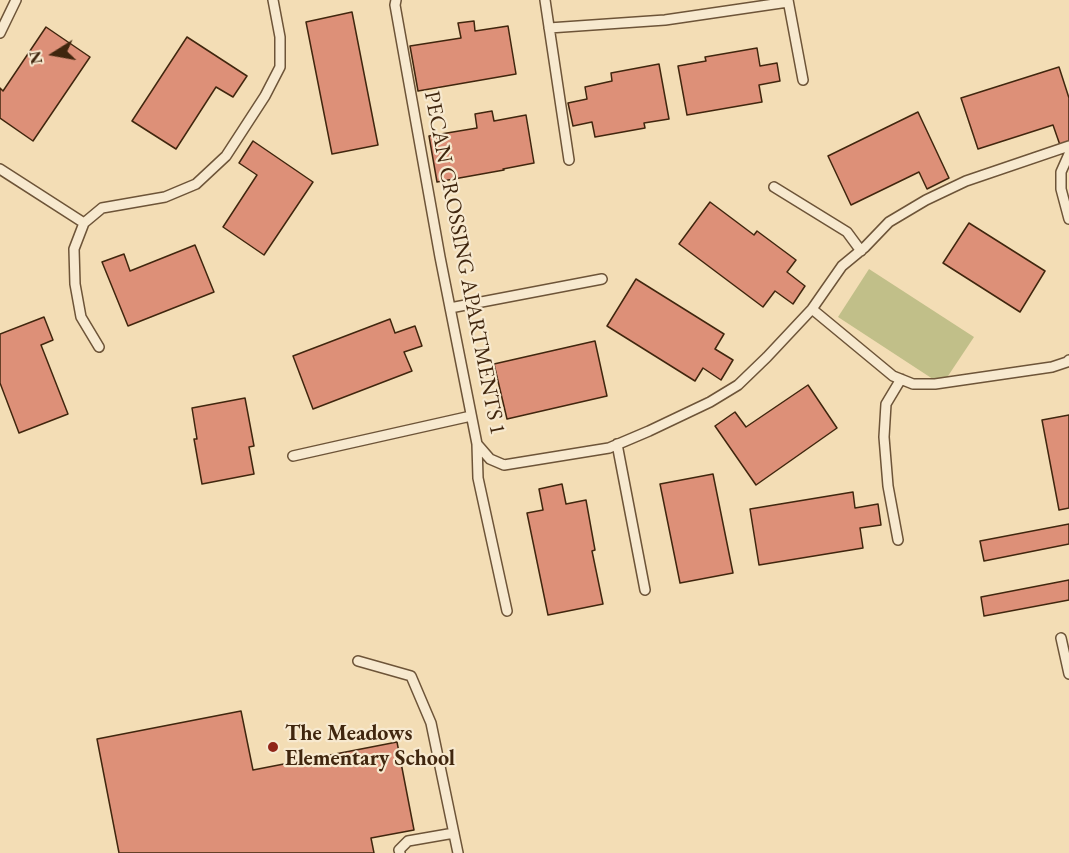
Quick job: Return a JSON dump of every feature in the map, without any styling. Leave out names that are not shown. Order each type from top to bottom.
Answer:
[{"type":"lane","points":[[0,33],[16,0]]},
{"type":"lane","points":[[99,347],[81,317],[75,284],[74,249],[84,223],[102,208],[165,197],[196,184],[226,156],[265,96],[280,67],[280,37],[273,0]]},
{"type":"lane","name":"PECAN CROSSING APARTMENTS 1","points":[[396,0],[395,5],[450,308],[477,444],[490,459],[504,465],[609,447],[649,432],[710,402],[738,385],[767,357],[812,309],[842,266],[861,251],[889,222],[926,200],[966,181],[1069,146]]},
{"type":"lane","points":[[545,0],[569,160]]},
{"type":"lane","points":[[549,28],[665,20],[788,1],[803,80]]},
{"type":"lane","points":[[1069,154],[1061,172],[1061,189],[1069,219]]},
{"type":"lane","points":[[0,169],[84,223]]},
{"type":"lane","points":[[774,187],[847,232],[861,251]]},
{"type":"lane","points":[[450,308],[602,279]]},
{"type":"lane","points":[[812,309],[893,376],[912,384],[935,384],[1052,367],[1069,360]]},
{"type":"lane","points":[[898,540],[888,486],[884,437],[886,404],[901,379]]},
{"type":"lane","points":[[293,456],[471,416]]},
{"type":"lane","points":[[477,444],[478,478],[507,611]]},
{"type":"lane","points":[[617,444],[645,590]]},
{"type":"lane","points":[[1061,638],[1069,674]]},
{"type":"lane","points":[[358,661],[411,676],[431,723],[458,853]]},
{"type":"lane","points":[[400,853],[399,850],[408,841],[454,833]]},
{"type":"shaded area","points":[[869,269],[974,337],[942,385],[838,317]]},
{"type":"building","points":[[352,12],[378,145],[332,154],[306,22]]},
{"type":"building","points":[[474,21],[475,31],[508,26],[516,74],[418,91],[410,46],[461,38],[458,23]]},
{"type":"building","points":[[46,27],[90,57],[33,141],[0,118],[0,88],[3,91]]},
{"type":"building","points":[[187,37],[247,76],[233,97],[216,87],[176,149],[132,121]]},
{"type":"building","points":[[757,48],[760,66],[777,63],[780,81],[759,85],[762,102],[687,115],[678,66],[706,61],[705,57]]},
{"type":"building","points":[[659,64],[669,119],[644,123],[645,128],[595,137],[592,122],[573,126],[568,103],[587,99],[585,87],[612,81],[611,73]]},
{"type":"building","points":[[1059,67],[1069,98],[1069,145],[1061,148],[1053,125],[978,149],[961,98]]},
{"type":"building","points":[[492,111],[494,121],[526,115],[534,163],[437,182],[429,136],[477,128],[475,114]]},
{"type":"building","points":[[918,112],[949,178],[927,189],[919,172],[851,205],[828,156]]},
{"type":"building","points":[[253,141],[313,182],[264,255],[223,227],[257,175],[239,163]]},
{"type":"building","points":[[710,202],[754,235],[757,231],[796,260],[787,272],[805,286],[793,304],[775,291],[763,307],[679,244]]},
{"type":"building","points":[[969,223],[1045,271],[1020,312],[943,263]]},
{"type":"building","points":[[195,245],[214,292],[128,326],[102,262],[124,254],[130,271]]},
{"type":"building","points":[[636,279],[724,334],[715,349],[733,360],[721,380],[703,368],[695,381],[607,326]]},
{"type":"building","points":[[44,317],[53,340],[41,345],[68,414],[19,433],[0,383],[0,334]]},
{"type":"building","points":[[390,319],[395,333],[415,326],[422,346],[404,352],[412,371],[313,409],[293,356]]},
{"type":"building","points":[[595,341],[607,396],[507,419],[494,364]]},
{"type":"building","points":[[808,385],[837,428],[756,485],[715,426],[735,412],[746,427]]},
{"type":"building","points":[[245,398],[254,446],[249,447],[254,474],[202,484],[194,439],[197,439],[192,408]]},
{"type":"building","points":[[1069,415],[1069,508],[1059,510],[1042,420]]},
{"type":"building","points":[[713,474],[733,573],[680,583],[660,484]]},
{"type":"building","points":[[562,484],[566,504],[586,500],[595,550],[592,551],[603,604],[548,615],[527,513],[543,510],[539,489]]},
{"type":"building","points":[[853,492],[855,508],[878,504],[881,525],[860,528],[863,548],[759,565],[750,509]]},
{"type":"building","points":[[1069,524],[1069,544],[984,561],[980,541]]},
{"type":"building","points":[[1069,580],[1069,600],[984,616],[981,597]]},
{"type":"building","points":[[241,711],[253,770],[397,742],[414,830],[371,838],[374,853],[119,853],[97,739]]},
{"type":"place","name":"The Meadows Elementary School","points":[[273,747]]}]
